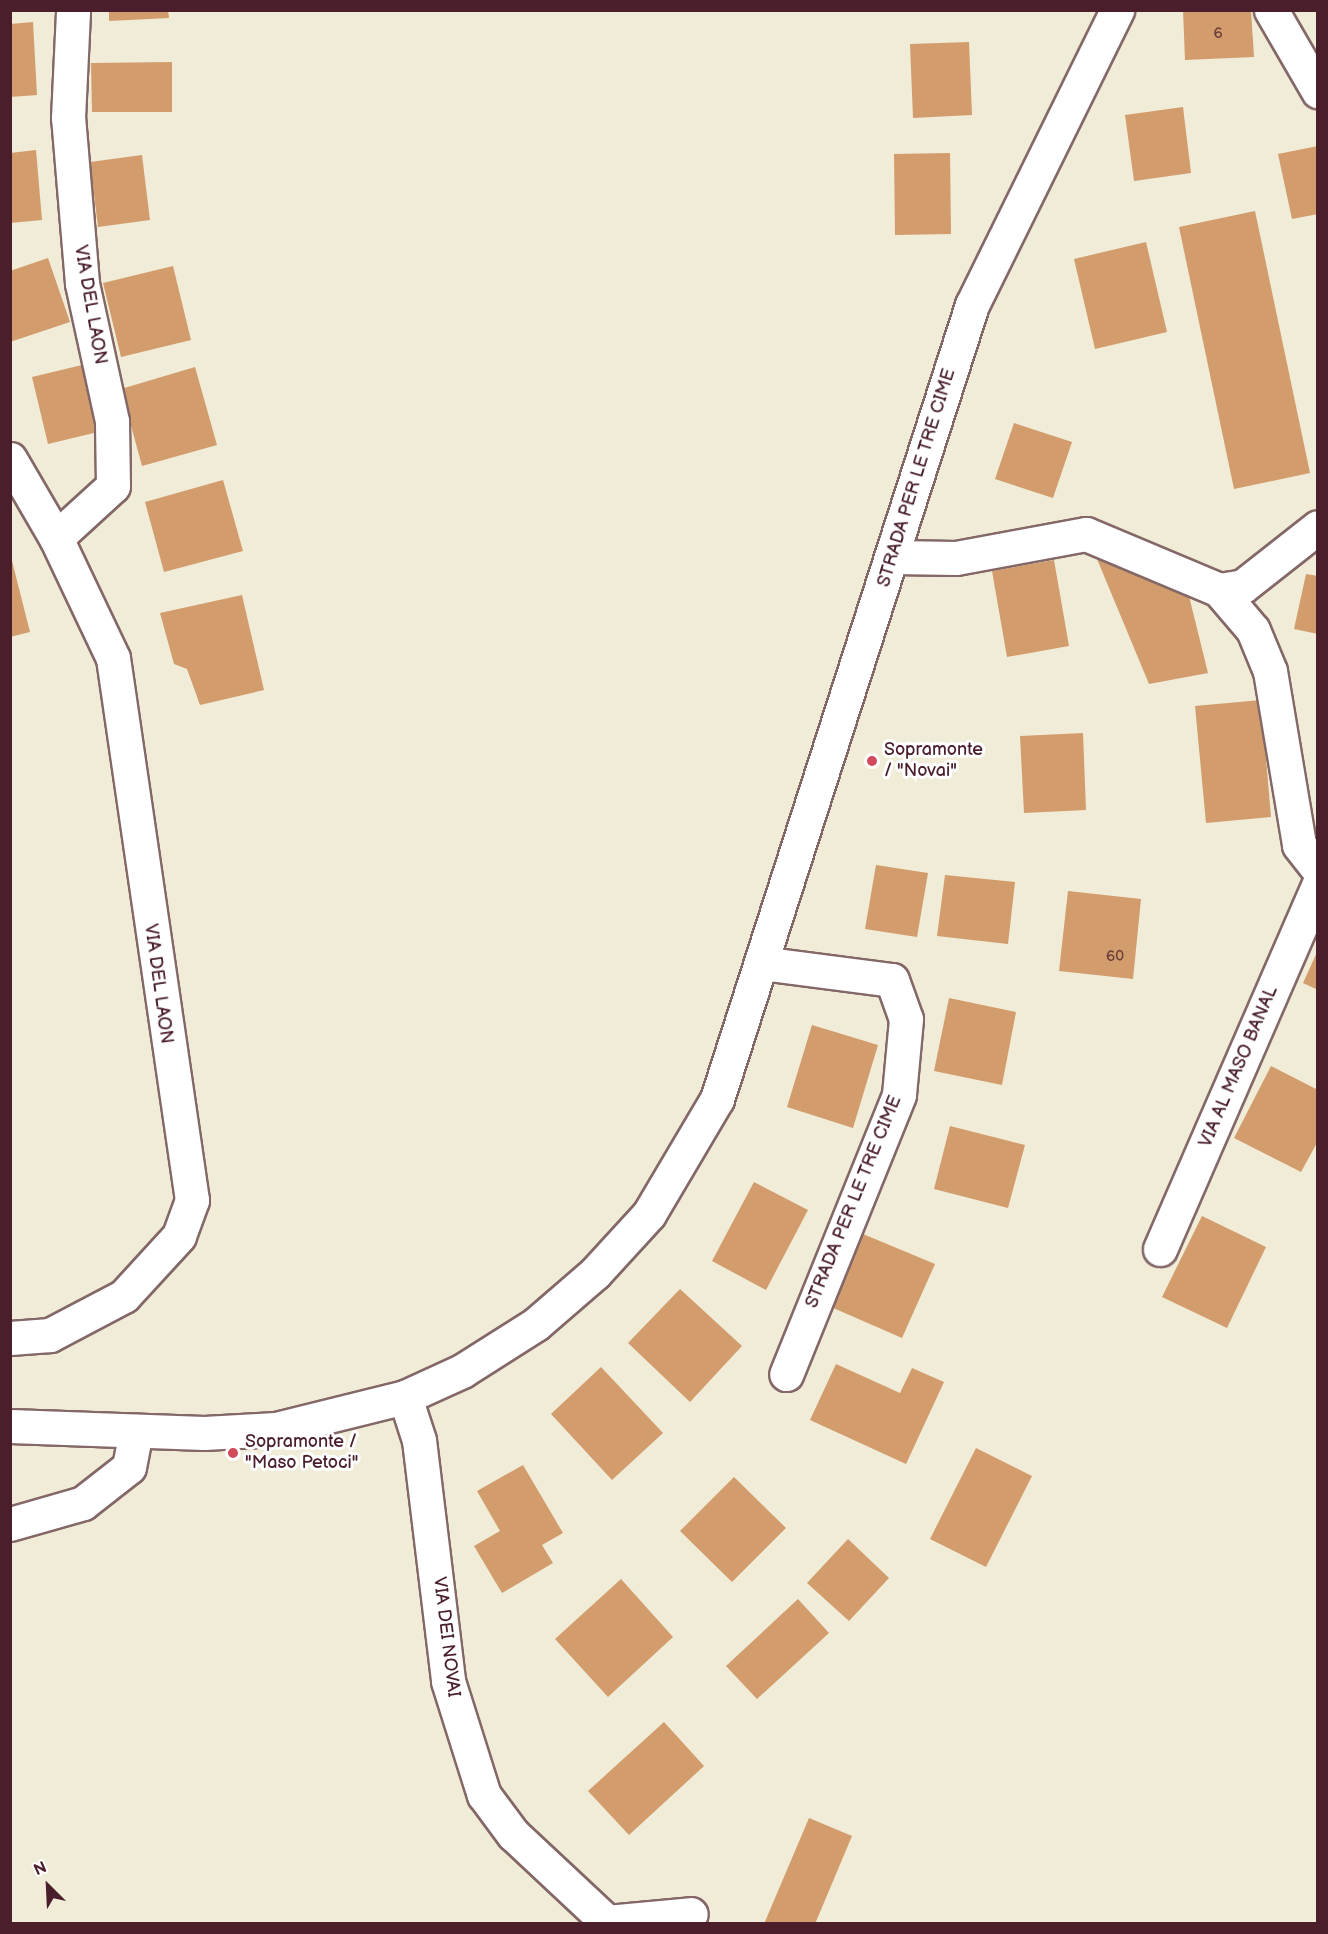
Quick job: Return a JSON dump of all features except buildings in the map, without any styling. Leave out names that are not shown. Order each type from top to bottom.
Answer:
[{"type":"street","name":"VIA DEL LAON","points":[[56,538],[113,486],[112,421],[82,283],[68,118],[73,10]]},
{"type":"street","name":"STRADA PER LE TRE CIME","points":[[10,1426],[136,1431],[276,1429],[405,1397],[462,1371],[536,1324],[595,1273],[649,1214],[717,1100],[972,305],[1117,10]]},
{"type":"street","points":[[1271,10],[1317,91]]},
{"type":"street","name":"VIA DEL LAON","points":[[10,459],[56,538],[113,658],[192,1200],[179,1236],[124,1296],[50,1335],[10,1338]]},
{"type":"street","points":[[1219,590],[1243,586],[1317,527]]},
{"type":"street","points":[[893,556],[956,558],[1086,534],[1219,590],[1253,630],[1270,671],[1299,845],[1317,868]]},
{"type":"street","name":"VIA AL MASO BANAL","points":[[1160,1249],[1317,886]]},
{"type":"street","name":"STRADA PER LE TRE CIME","points":[[761,963],[891,980],[906,1019],[899,1095],[786,1374]]},
{"type":"street","name":"VIA DEI NOVAI","points":[[405,1397],[419,1440],[448,1681],[484,1795],[513,1834],[607,1922],[691,1914]]},
{"type":"street","points":[[10,1524],[83,1503],[129,1467],[136,1431]]},
{"type":"place","name":"Sopramonte / \"Novai\"","points":[[872,761]]},
{"type":"place","name":"Sopramonte / \"Maso Petoci\"","points":[[233,1453]]}]
